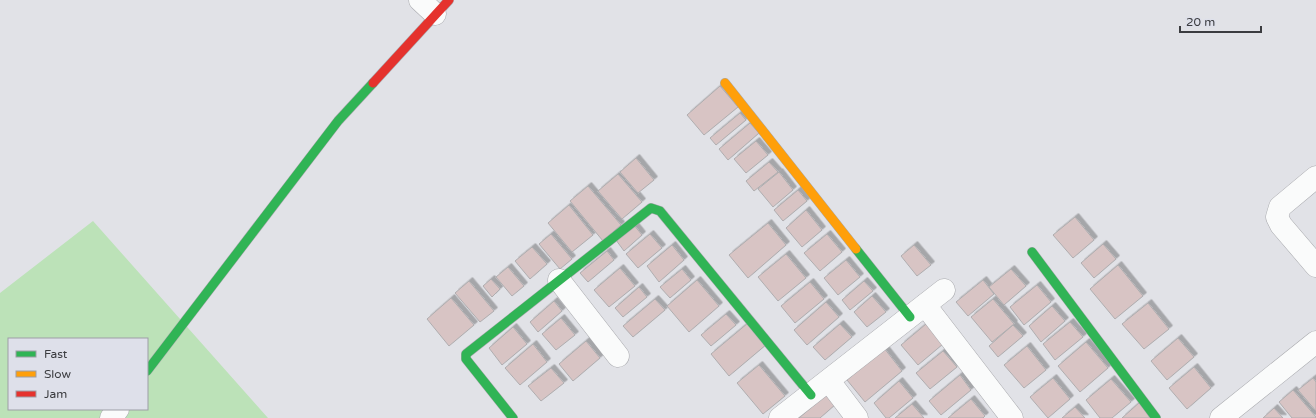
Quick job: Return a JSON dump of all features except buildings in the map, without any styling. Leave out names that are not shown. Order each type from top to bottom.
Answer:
[{"type":"street","points":[[148,370],[338,121],[442,7],[420,0]]},
{"type":"street","points":[[725,83],[918,311],[1012,418]]},
{"type":"street","points":[[1316,177],[1280,207],[1277,217],[1281,225],[1316,266]]},
{"type":"street","points":[[513,418],[466,359],[466,356],[647,208],[657,209],[810,395]]},
{"type":"street","points":[[1032,252],[1156,418]]},
{"type":"street","points":[[559,280],[618,356]]},
{"type":"street","points":[[780,418],[944,290]]},
{"type":"street","points":[[1221,418],[1316,342]]},
{"type":"street","points":[[829,381],[857,418]]},
{"type":"street","points":[[111,418],[117,410]]},
{"type":"green space","points":[[93,221],[268,418],[0,418],[0,293]]},
{"type":"traffic: fast","points":[[148,370],[338,121],[373,83]]},
{"type":"traffic: fast","points":[[513,418],[466,359],[466,354],[651,208],[660,211],[811,395]]},
{"type":"traffic: fast","points":[[856,249],[910,317]]},
{"type":"traffic: fast","points":[[1032,252],[1156,418]]},
{"type":"traffic: slow","points":[[725,83],[856,249]]},
{"type":"traffic: jam","points":[[373,83],[449,0]]}]
